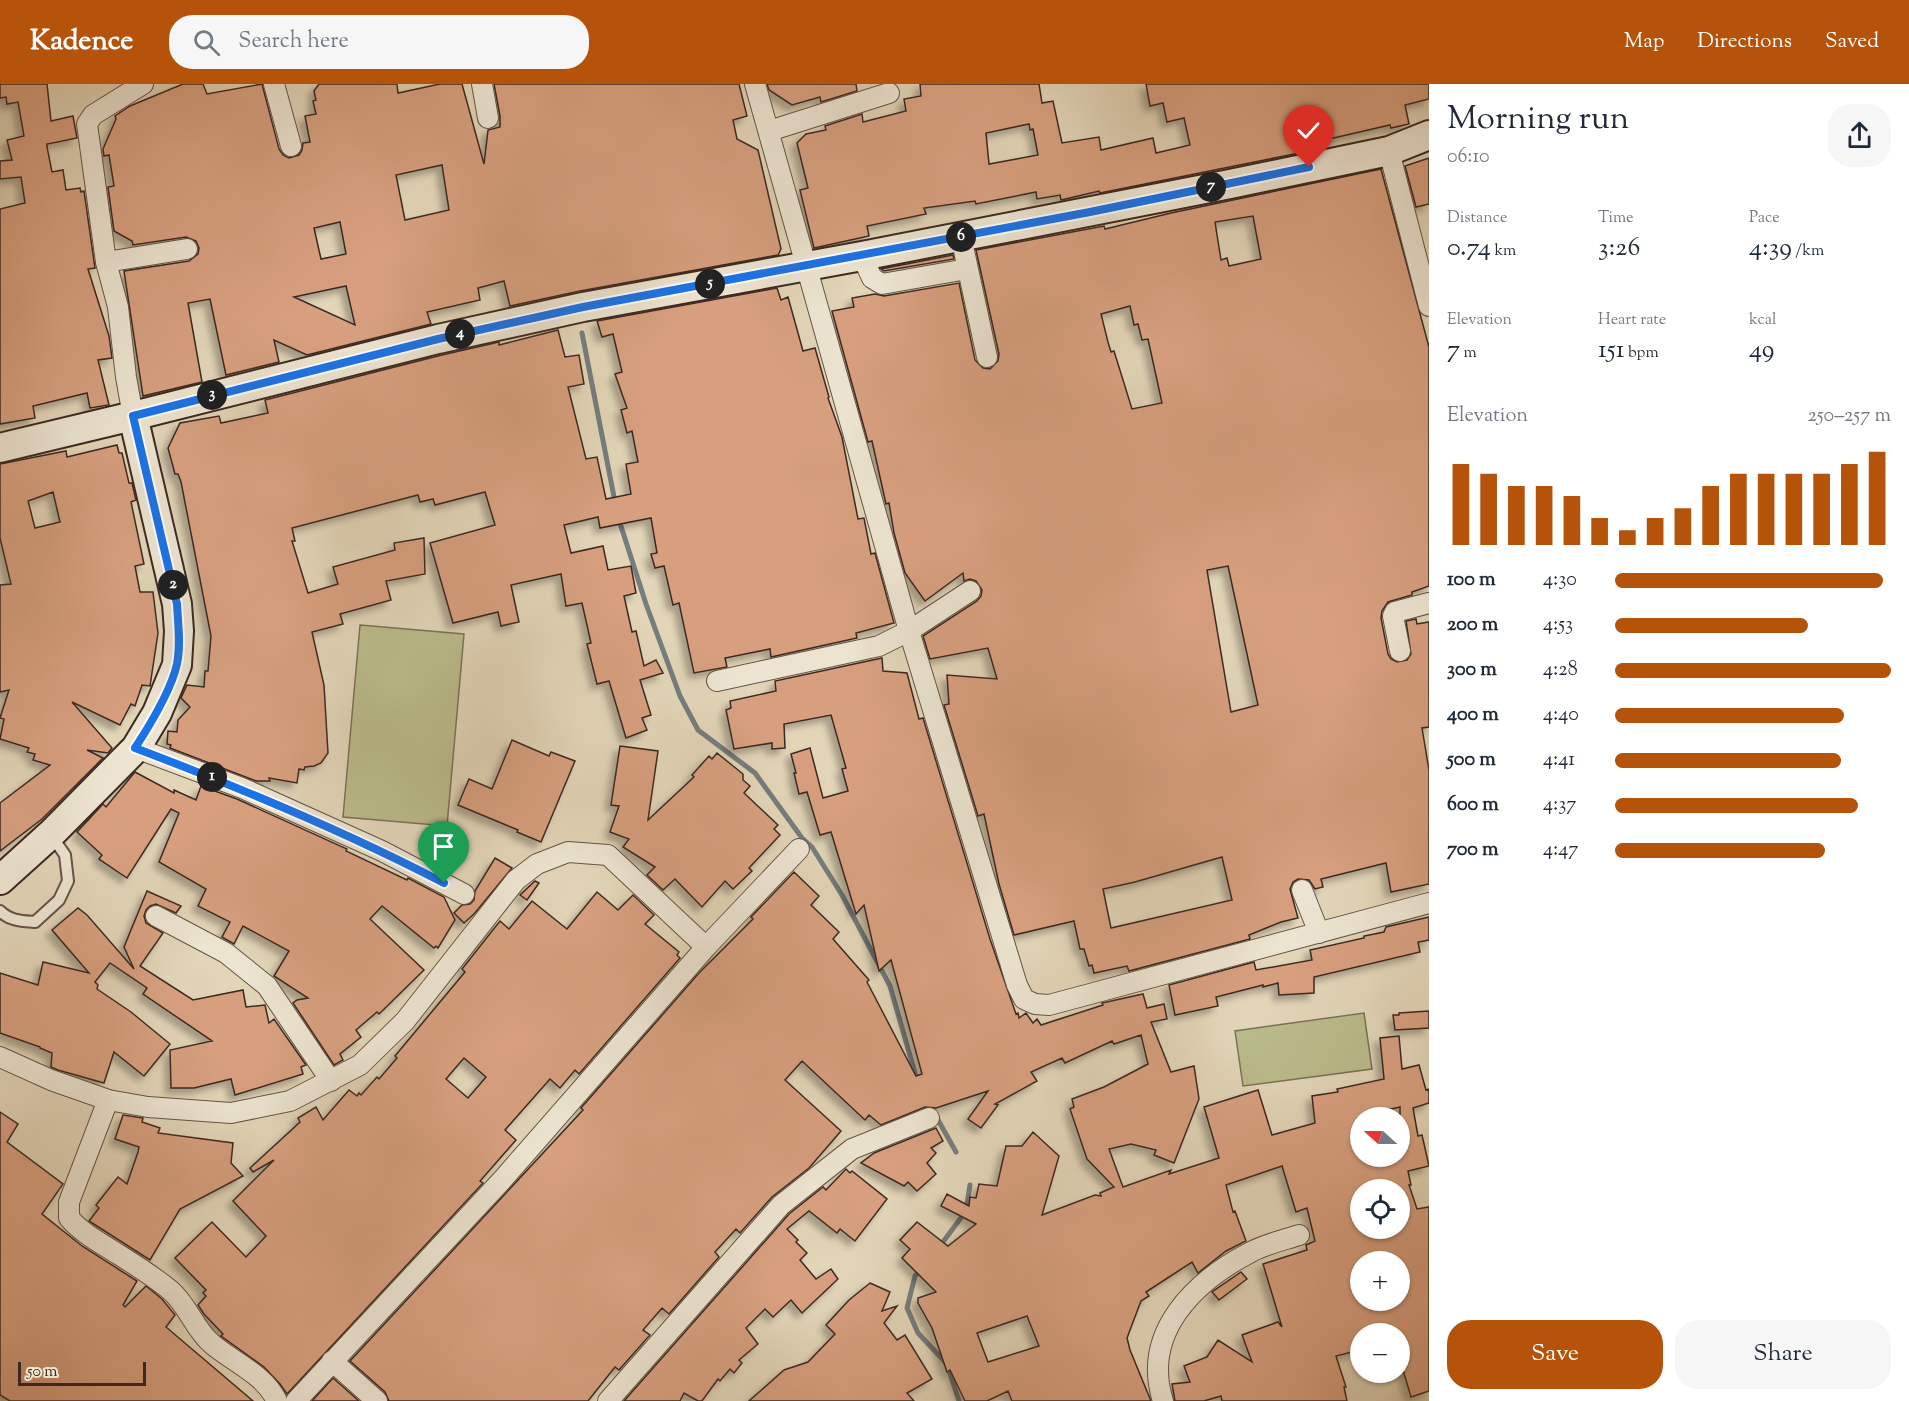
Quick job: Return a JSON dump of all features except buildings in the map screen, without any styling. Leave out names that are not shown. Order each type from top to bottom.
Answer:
[{"type":"street","points":[[0,880],[51,834],[135,748],[157,713],[177,665],[179,631],[177,604],[133,416],[118,307],[106,262],[87,124],[93,115],[143,84]]},
{"type":"street","points":[[274,84],[291,146]]},
{"type":"street","points":[[482,84],[488,118]]},
{"type":"street","points":[[755,84],[909,631],[1017,985],[1024,999],[1035,1004],[1049,1005],[1429,903]]},
{"type":"street","points":[[769,131],[889,93]]},
{"type":"street","points":[[0,448],[438,339],[583,307],[961,237],[1389,151],[1429,135]]},
{"type":"street","points":[[1389,151],[1429,306]]},
{"type":"street","points":[[961,237],[987,357]]},
{"type":"street","points":[[106,262],[187,249]]},
{"type":"street","points":[[862,256],[872,278],[882,284],[967,268]]},
{"type":"street","points":[[717,681],[879,646],[909,631],[970,591]]},
{"type":"street","points":[[1400,651],[1393,616],[1395,612],[1429,603]]},
{"type":"street","points":[[135,748],[242,788],[382,851],[464,894]]},
{"type":"street","points":[[296,1401],[503,1179],[706,947],[799,849]]},
{"type":"street","points":[[0,1057],[51,1080],[108,1100],[148,1107],[231,1113],[290,1101],[360,1065],[405,1021],[516,880],[537,864],[568,852],[608,855],[706,947]]},
{"type":"street","points":[[1302,890],[1319,933]]},
{"type":"street","points":[[156,916],[226,953],[267,986],[331,1081]]},
{"type":"street","points":[[108,1100],[69,1202],[69,1218],[78,1229],[141,1268],[172,1292],[188,1310],[200,1332],[212,1344],[250,1371],[274,1394],[277,1401]]},
{"type":"street","points":[[608,1401],[781,1205],[852,1149],[929,1118]]},
{"type":"street","points":[[1163,1401],[1159,1386],[1158,1362],[1161,1347],[1173,1316],[1186,1298],[1215,1275],[1252,1251],[1299,1234]]},
{"type":"street","points":[[332,1361],[377,1401]]},
{"type":"lane","points":[[0,911],[16,920],[35,922],[60,900],[68,881],[65,855],[51,834]]},
{"type":"green space","points":[[360,625],[464,634],[447,826],[343,817]]},
{"type":"green space","points":[[1364,1013],[1372,1069],[1243,1086],[1235,1031]]},
{"type":"waterway","points":[[582,333],[615,502]]},
{"type":"waterway","points":[[619,520],[646,604],[680,696],[698,730],[755,773],[802,838],[812,847],[842,895],[890,986],[917,1080]]},
{"type":"waterway","points":[[928,1102],[956,1152]]},
{"type":"waterway","points":[[940,1246],[966,1211],[970,1185]]},
{"type":"waterway","points":[[921,1269],[915,1276],[907,1308],[918,1333],[947,1364],[959,1401]]},
{"type":"route","points":[[444,883],[382,851],[242,788],[135,748],[157,713],[177,665],[179,631],[177,604],[133,416],[438,339],[583,307],[1090,212],[1309,167]]}]
